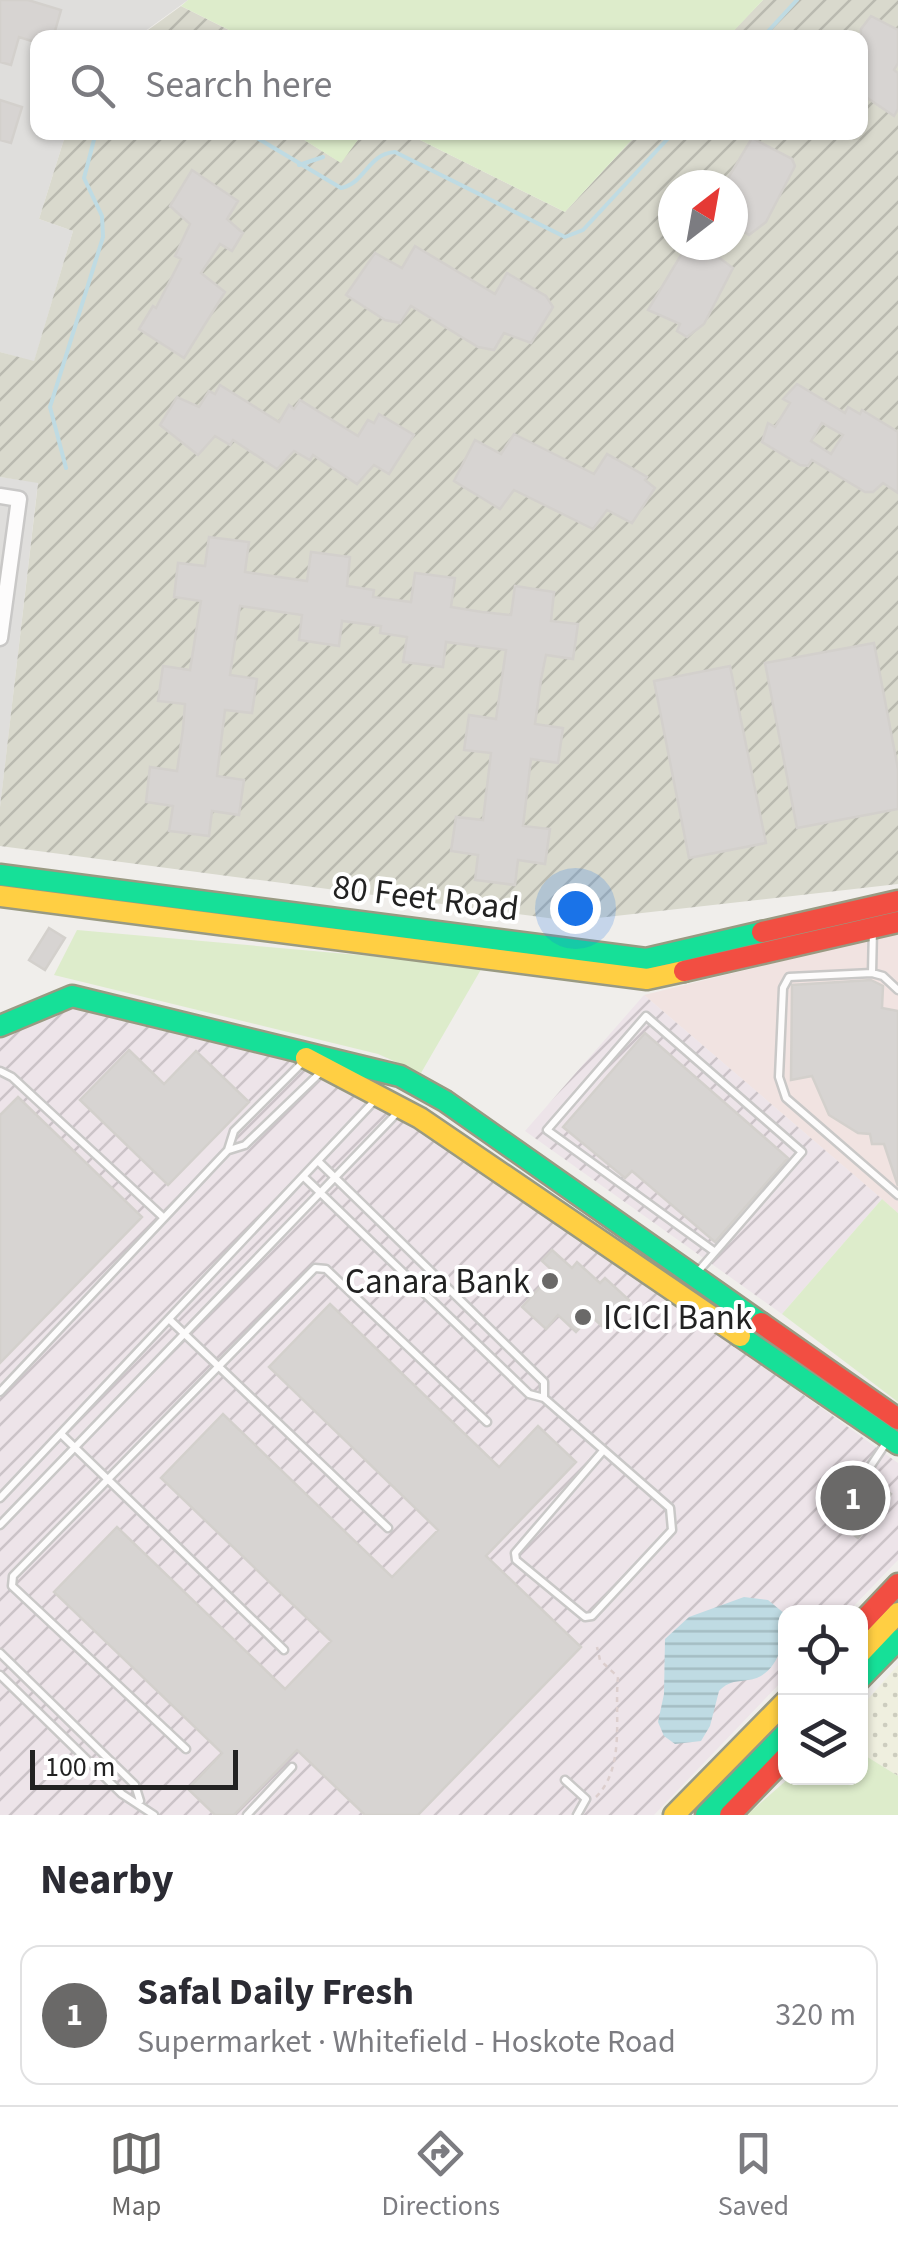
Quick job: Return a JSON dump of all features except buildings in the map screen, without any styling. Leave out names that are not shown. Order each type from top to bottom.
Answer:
[{"type":"street","points":[[0,496],[19,499],[0,638]]},
{"type":"street","name":"80 Feet Road","points":[[0,875],[646,958],[898,901]]},
{"type":"street","name":"80 Feet Road","points":[[0,896],[647,979],[898,922]]},
{"type":"street","points":[[0,1026],[72,996],[311,1060],[400,1076],[446,1100],[694,1276],[896,1432]]},
{"type":"street","points":[[311,1060],[402,1108],[896,1432]]},
{"type":"street","points":[[868,1616],[898,1584]]},
{"type":"street","points":[[868,1645],[898,1613]]},
{"type":"street","points":[[868,1671],[898,1640]]},
{"type":"street","points":[[674,1815],[778,1709]]},
{"type":"street","points":[[706,1815],[778,1741]]},
{"type":"street","points":[[730,1815],[778,1765]]},
{"type":"lane","points":[[872,973],[873,928]]},
{"type":"lane","points":[[898,990],[883,976],[872,973],[789,977],[783,988],[779,1077],[786,1098],[898,1195]]},
{"type":"lane","points":[[694,1276],[715,1252],[802,1152],[646,1016],[547,1130],[715,1252]]},
{"type":"lane","points":[[228,1150],[245,1146],[311,1060]]},
{"type":"lane","points":[[0,1392],[228,1150],[234,1132],[311,1060]]},
{"type":"lane","points":[[0,1072],[12,1077],[164,1218]]},
{"type":"lane","points":[[0,1498],[380,1095]]},
{"type":"lane","points":[[0,1525],[402,1108]]},
{"type":"lane","points":[[319,1162],[544,1382],[544,1398]]},
{"type":"lane","points":[[304,1177],[529,1394],[544,1398],[674,1516],[672,1530],[592,1616],[585,1616],[516,1560],[515,1553],[602,1452]]},
{"type":"lane","points":[[186,1750],[12,1586],[13,1576],[320,1267],[487,1422]]},
{"type":"lane","points":[[170,1320],[388,1528]]},
{"type":"lane","points":[[868,1470],[896,1432]]},
{"type":"lane","points":[[61,1434],[284,1650]]},
{"type":"lane","points":[[0,1654],[135,1785],[141,1802]]},
{"type":"lane","points":[[0,1676],[122,1794],[141,1802],[154,1815]]},
{"type":"lane","points":[[247,1815],[292,1767]]},
{"type":"lane","points":[[565,1780],[586,1803],[577,1815]]},
{"type":"path","points":[[586,1803],[605,1787],[616,1740],[618,1677],[600,1660],[597,1648]]},
{"type":"shaded area","points":[[0,0],[188,0],[147,30],[30,30],[30,140],[64,140],[39,219],[73,231],[34,362],[0,352]]},
{"type":"shaded area","points":[[763,0],[898,0],[898,884],[571,921],[0,846],[0,807],[38,483],[0,477],[0,352],[34,361],[73,231],[39,219],[64,140],[304,140],[340,162],[357,140],[420,140],[565,212],[632,140],[868,140],[868,30],[734,30]]},
{"type":"shaded area","points":[[181,6],[229,30],[148,30]]},
{"type":"shaded area","points":[[0,477],[38,482],[0,808]]},
{"type":"shaded area","points":[[898,935],[898,1213],[644,995]]},
{"type":"shaded area","points":[[644,995],[882,1199],[782,1314],[525,1131]]},
{"type":"shaded area","points":[[86,1003],[295,1056],[439,1133],[898,1463],[898,1560],[855,1605],[778,1605],[778,1685],[654,1815],[0,1815],[0,1036],[44,1013]]},
{"type":"green space","points":[[188,0],[763,0],[735,30],[229,30],[181,6]]},
{"type":"green space","points":[[304,140],[358,140],[341,163]]},
{"type":"green space","points":[[420,140],[631,140],[565,212]]},
{"type":"green space","points":[[77,930],[483,966],[421,1073],[378,1054],[54,975]]},
{"type":"green space","points":[[882,1199],[898,1213],[898,1402],[782,1314]]},
{"type":"green space","points":[[898,1665],[898,1776],[868,1757],[868,1699]]},
{"type":"green space","points":[[868,1757],[898,1776],[898,1815],[747,1815],[781,1785],[868,1785]]},
{"type":"water","points":[[744,1597],[768,1600],[778,1608],[778,1655],[759,1677],[732,1682],[719,1691],[710,1726],[701,1741],[675,1744],[664,1736],[658,1722],[664,1694],[665,1639],[689,1617]]},
{"type":"waterway","points":[[769,30],[797,0]]},
{"type":"waterway","points":[[66,468],[50,407],[103,237],[102,216],[84,178],[94,140]]},
{"type":"waterway","points":[[260,140],[341,188],[356,181],[378,158],[395,152],[565,237],[583,230],[667,140]]},
{"type":"waterway","points":[[299,165],[323,157]]},
{"type":"traffic: fast","points":[[0,875],[646,959],[762,932]]},
{"type":"traffic: fast","points":[[0,1026],[72,996],[400,1076],[445,1101],[761,1323]]},
{"type":"traffic: fast","points":[[740,1336],[898,1444]]},
{"type":"traffic: fast","points":[[868,1671],[898,1640]]},
{"type":"traffic: fast","points":[[706,1815],[778,1741]]},
{"type":"traffic: slow","points":[[0,896],[647,979],[684,971]]},
{"type":"traffic: slow","points":[[306,1058],[420,1118],[740,1336]]},
{"type":"traffic: slow","points":[[868,1645],[898,1613]]},
{"type":"traffic: slow","points":[[674,1815],[778,1709]]},
{"type":"traffic: jam","points":[[762,932],[898,901]]},
{"type":"traffic: jam","points":[[684,971],[898,922]]},
{"type":"traffic: jam","points":[[761,1323],[898,1419]]},
{"type":"traffic: jam","points":[[868,1616],[898,1584]]},
{"type":"traffic: jam","points":[[730,1815],[778,1765]]},
{"type":"place","name":"Canara Bank","points":[[550,1281]]},
{"type":"place","name":"ICICI Bank","points":[[583,1317]]},
{"type":"place","name":"Safal Daily Fresh","points":[[853,1498]]}]
